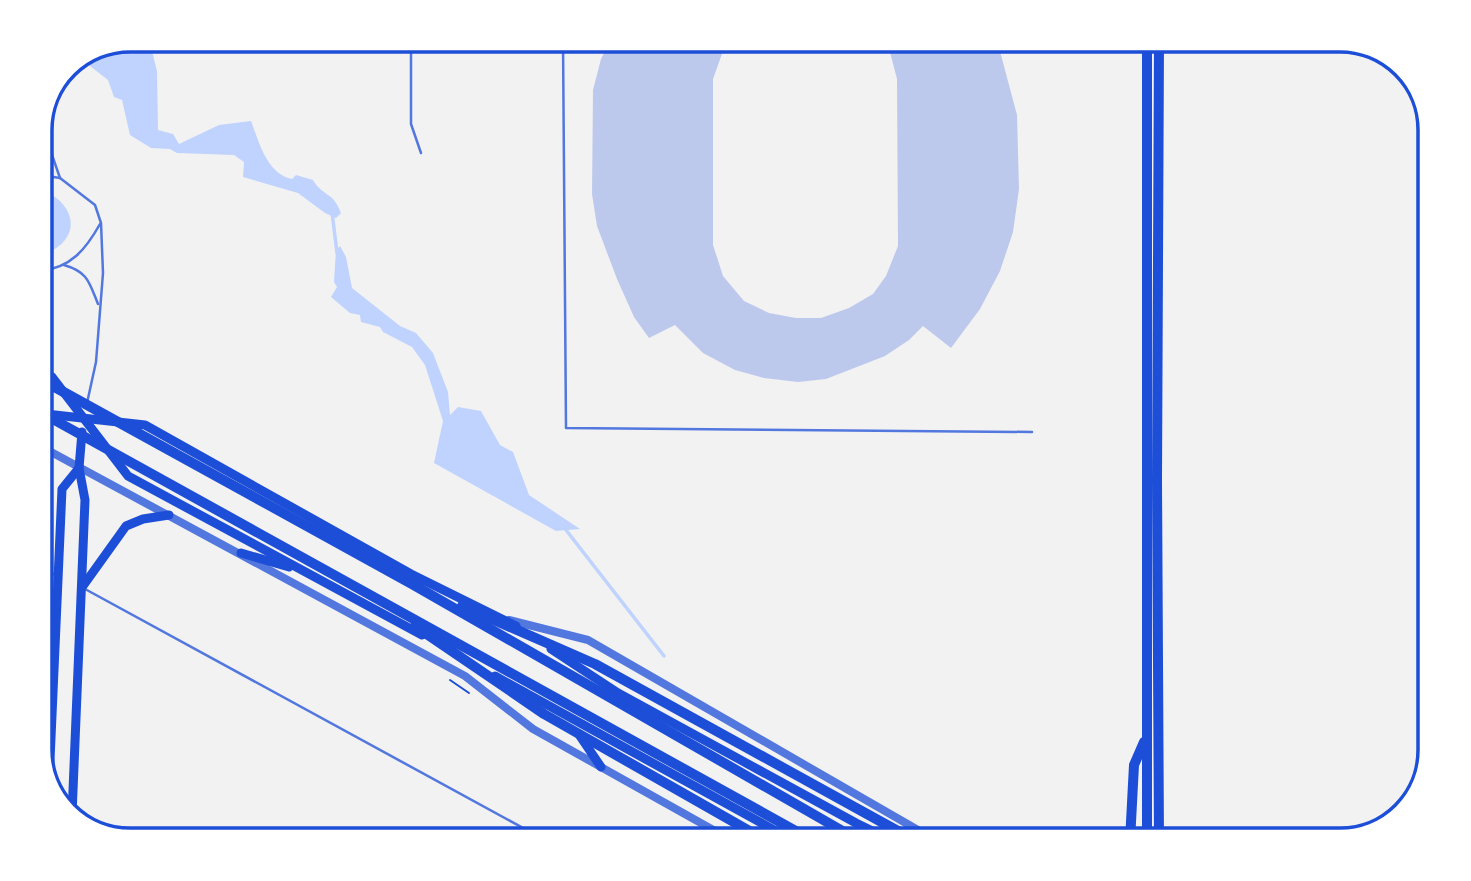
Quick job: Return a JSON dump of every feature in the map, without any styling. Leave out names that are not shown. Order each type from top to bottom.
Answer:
[{"type":"highway","points":[[53,386],[412,584],[837,828]]},
{"type":"highway","points":[[53,420],[791,828]]},
{"type":"highway","points":[[412,584],[596,664],[893,828]]},
{"type":"highway","points":[[357,587],[544,714],[744,828]]},
{"type":"main road","points":[[1147,53],[1147,828]]},
{"type":"main road","points":[[1159,53],[1159,828]]},
{"type":"main road","points":[[53,378],[128,475],[771,828]]},
{"type":"main road","points":[[53,415],[145,425],[411,574],[505,619],[618,693],[866,828]]},
{"type":"main road","points":[[73,803],[85,500],[79,468],[83,420]]},
{"type":"main road","points":[[53,691],[62,489],[79,468]]},
{"type":"main road","points":[[82,587],[125,526],[143,519],[169,515]]},
{"type":"main road","points":[[241,553],[306,572]]},
{"type":"main road","points":[[566,714],[601,767]]},
{"type":"main road","points":[[1131,828],[1134,765],[1146,739]]},
{"type":"street","points":[[53,453],[465,676],[533,729],[710,828]]},
{"type":"street","points":[[505,619],[588,640],[914,828]]},
{"type":"lane","points":[[411,53],[411,124],[421,153]]},
{"type":"lane","points":[[563,53],[566,428],[1032,432]]},
{"type":"lane","points":[[53,158],[60,178]]},
{"type":"lane","points":[[53,177],[60,178],[96,205],[101,223],[103,273],[96,362],[83,420]]},
{"type":"lane","points":[[53,268],[80,256],[101,223]]},
{"type":"lane","points":[[64,265],[76,268],[87,277],[99,307]]},
{"type":"lane","points":[[53,574],[58,577]]},
{"type":"lane","points":[[82,587],[523,828]]},
{"type":"path","points":[[445,677],[473,696]]},
{"type":"water","points":[[120,53],[152,53],[157,71],[158,130],[173,134],[179,144],[219,125],[251,121],[265,156],[276,171],[292,179],[296,175],[313,180],[335,201],[341,213],[336,218],[298,193],[243,177],[244,162],[234,155],[177,153],[170,149],[151,148],[130,135],[122,100],[114,97],[108,80],[90,66],[91,63]]},
{"type":"water","points":[[53,196],[67,210],[71,226],[69,234],[53,250]]},
{"type":"water","points":[[340,246],[346,257],[352,288],[400,326],[416,333],[433,353],[448,392],[450,415],[458,407],[481,411],[500,445],[513,452],[529,495],[580,529],[556,531],[434,463],[443,421],[425,365],[412,347],[383,332],[380,327],[361,322],[360,315],[350,313],[331,297],[337,287],[334,282],[336,250]]},
{"type":"building","points":[[604,53],[722,53],[713,79],[713,245],[723,276],[744,301],[769,313],[796,318],[821,318],[849,308],[873,294],[886,276],[898,246],[897,79],[890,53],[1000,53],[1017,115],[1019,189],[1013,232],[1000,271],[980,309],[951,348],[923,326],[909,340],[885,356],[826,379],[798,382],[764,378],[735,370],[703,353],[675,325],[649,338],[634,317],[597,226],[592,194],[593,90]]},
{"type":"waterway","points":[[332,212],[337,253]]},
{"type":"waterway","points":[[566,530],[664,656]]}]
